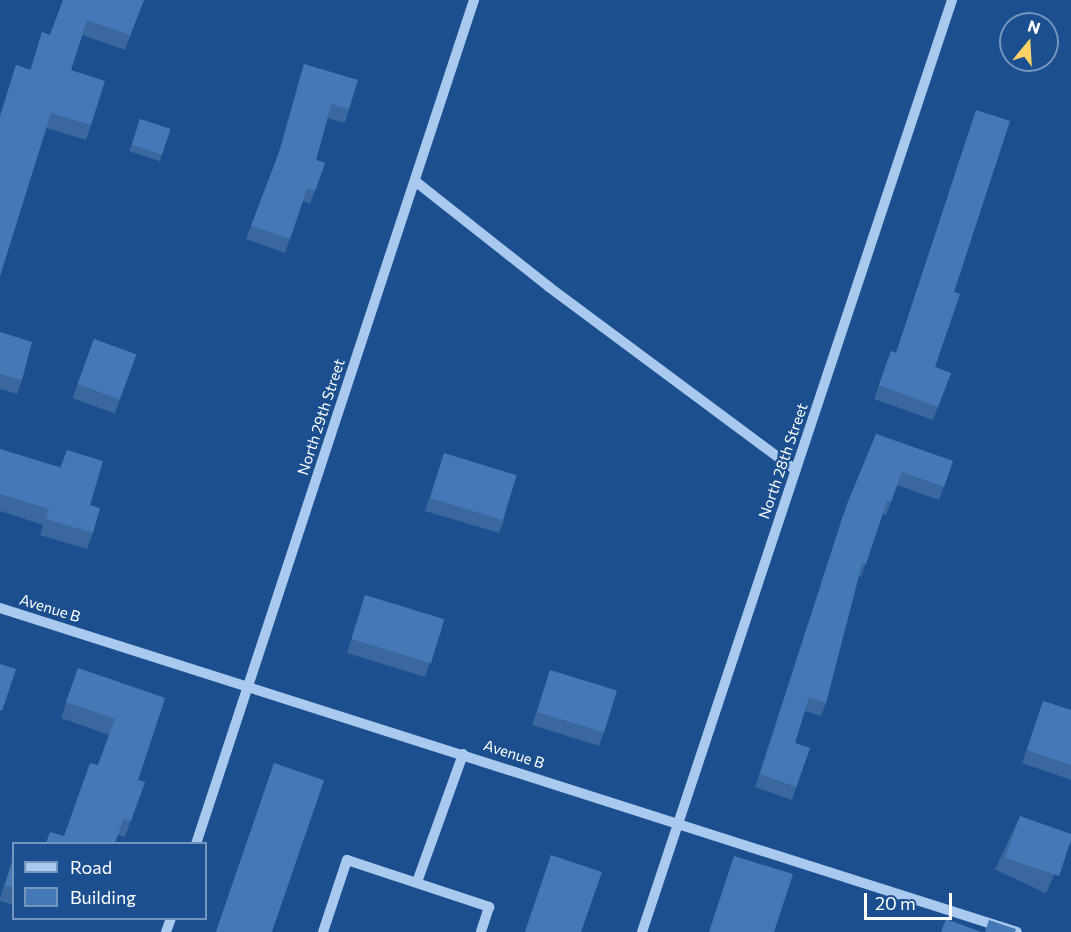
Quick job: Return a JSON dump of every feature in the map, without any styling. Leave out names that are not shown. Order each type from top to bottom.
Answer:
[{"type":"street","name":"North 29th Street","points":[[196,842],[474,0]]},
{"type":"street","name":"North 28th Street","points":[[642,932],[952,0]]},
{"type":"street","points":[[415,181],[549,287],[795,470]]},
{"type":"street","name":"Avenue B","points":[[0,608],[1017,932]]},
{"type":"street","points":[[417,882],[463,754]]},
{"type":"street","points":[[323,932],[347,860],[489,908],[481,932]]},
{"type":"building","points":[[63,0],[144,0],[130,35],[87,20],[71,70],[105,81],[91,125],[51,113],[0,276],[0,117],[16,65],[31,70],[42,32],[50,35]]},
{"type":"building","points":[[304,64],[358,80],[349,109],[331,104],[316,160],[325,163],[315,191],[307,188],[290,239],[251,226],[281,147]]},
{"type":"building","points":[[976,110],[1010,121],[954,292],[960,294],[935,367],[951,373],[938,407],[879,385],[891,351],[896,353]]},
{"type":"building","points":[[140,119],[170,129],[162,155],[132,145]]},
{"type":"building","points":[[0,332],[32,342],[22,380],[0,374]]},
{"type":"building","points":[[94,339],[136,354],[120,399],[78,384]]},
{"type":"building","points":[[876,434],[953,461],[944,487],[902,472],[891,502],[887,501],[866,564],[862,563],[826,703],[809,697],[795,743],[810,748],[796,787],[760,774],[847,504]]},
{"type":"building","points":[[0,449],[61,468],[67,450],[103,461],[90,505],[100,508],[93,533],[46,519],[49,509],[0,494]]},
{"type":"building","points":[[444,453],[517,475],[503,520],[430,498]]},
{"type":"building","points":[[365,595],[444,619],[431,663],[352,639]]},
{"type":"building","points":[[0,664],[16,669],[2,711],[0,710]]},
{"type":"building","points":[[78,668],[165,698],[138,780],[145,782],[131,821],[123,819],[115,842],[46,842],[50,832],[64,836],[90,763],[98,765],[115,719],[66,702]]},
{"type":"building","points":[[550,670],[617,690],[604,733],[537,712]]},
{"type":"building","points":[[1043,701],[1071,710],[1071,765],[1027,750]]},
{"type":"building","points":[[274,763],[324,780],[272,932],[216,932]]},
{"type":"building","points":[[1020,816],[1071,834],[1059,876],[1005,858]]},
{"type":"building","points":[[551,855],[602,872],[581,932],[525,932]]},
{"type":"building","points":[[734,856],[793,874],[774,932],[709,932]]},
{"type":"building","points":[[12,863],[12,887],[5,885]]},
{"type":"building","points":[[946,919],[981,932],[941,932]]},
{"type":"building","points":[[989,920],[1016,929],[1015,932],[985,932]]}]
